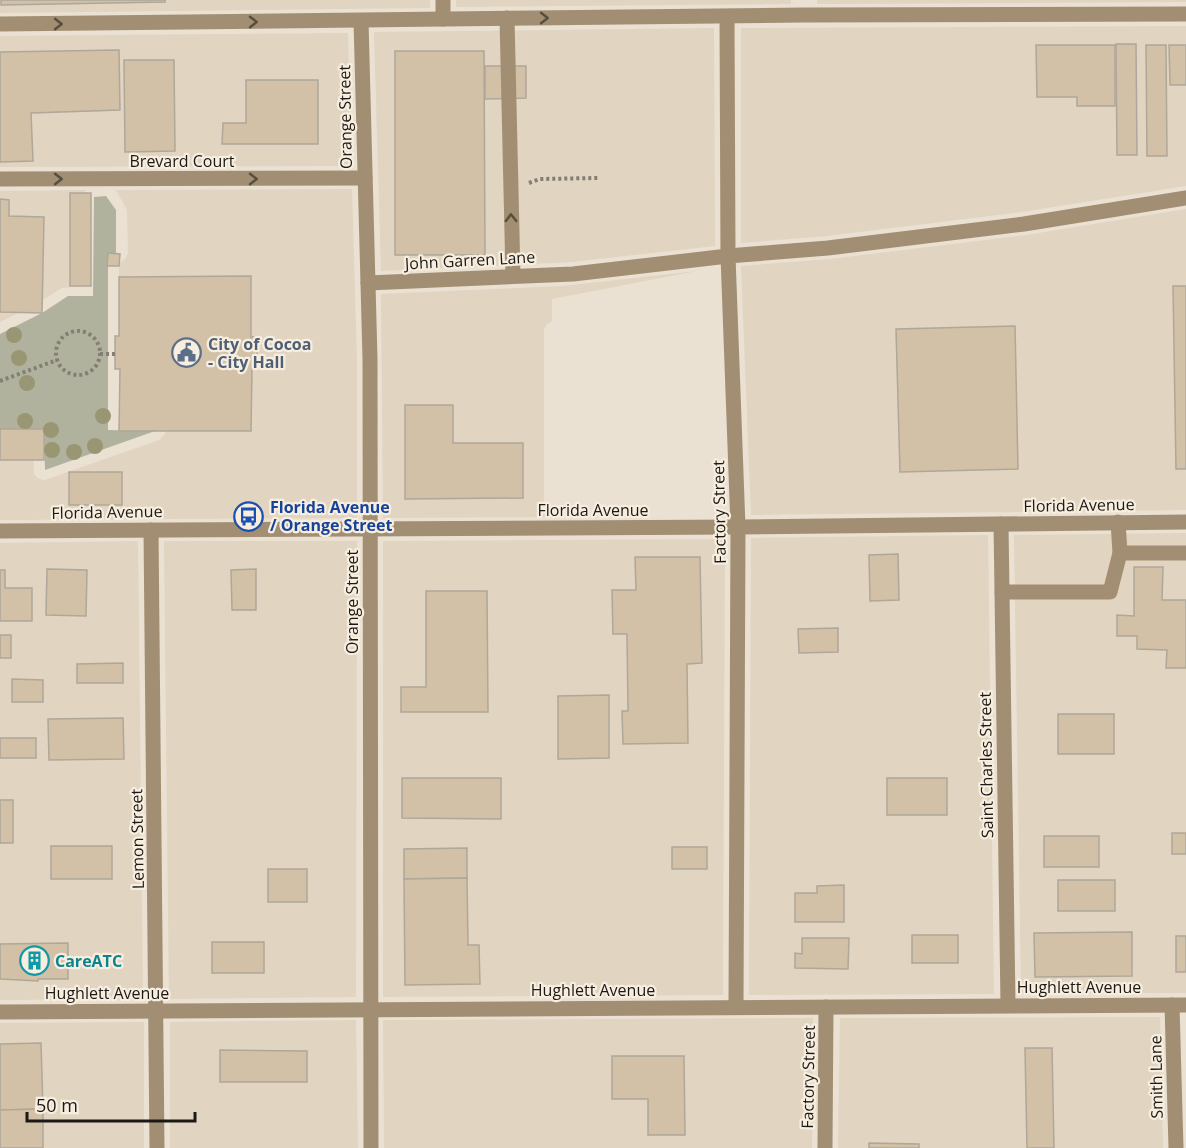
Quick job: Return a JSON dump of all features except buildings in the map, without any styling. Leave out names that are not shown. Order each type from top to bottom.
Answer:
[{"type":"street","points":[[443,0],[443,19]]},
{"type":"street","points":[[0,24],[727,17],[804,8],[1186,14]]},
{"type":"street","name":"Factory Street","points":[[727,17],[728,256],[738,527],[736,1007]]},
{"type":"street","points":[[507,18],[513,276]]},
{"type":"street","name":"Orange Street","points":[[361,21],[368,283],[371,1148]]},
{"type":"street","name":"Brevard Court","points":[[0,179],[365,178]]},
{"type":"street","name":"John Garren Lane","points":[[368,283],[573,274],[728,256],[828,248],[1024,224],[1186,198]]},
{"type":"street","points":[[1002,592],[1110,592],[1120,553],[1118,522]]},
{"type":"street","name":"Florida Avenue","points":[[0,531],[1186,522]]},
{"type":"street","name":"Saint Charles Street","points":[[1001,524],[1008,1005]]},
{"type":"street","name":"Lemon Street","points":[[151,530],[157,1148]]},
{"type":"street","points":[[1120,553],[1186,553]]},
{"type":"street","name":"Hughlett Avenue","points":[[0,1012],[1179,1005]]},
{"type":"street","name":"Smith Lane","points":[[1176,1148],[1179,1005]]},
{"type":"street","name":"Factory Street","points":[[825,1148],[826,1007]]},
{"type":"path","points":[[510,189],[540,179],[598,178]]},
{"type":"path","points":[[76,331],[91,335],[96,340],[100,354],[95,367],[84,375],[64,371],[57,360],[56,351],[58,343],[69,333],[76,331]]},
{"type":"path","points":[[100,354],[115,354]]},
{"type":"path","points":[[0,381],[57,360]]},
{"type":"shaded area","points":[[0,0],[430,0],[430,8],[0,13]]},
{"type":"shaded area","points":[[456,0],[791,0],[791,4],[456,7]]},
{"type":"shaded area","points":[[817,0],[1186,0],[1186,2],[817,4]]},
{"type":"shaded area","points":[[1186,26],[1186,186],[1022,212],[827,236],[741,243],[741,28]]},
{"type":"shaded area","points":[[714,28],[715,246],[572,262],[381,271],[374,32]]},
{"type":"shaded area","points":[[348,33],[351,166],[0,167],[0,36]]},
{"type":"shaded area","points":[[352,189],[357,359],[357,518],[0,520],[0,439],[33,439],[34,474],[39,479],[45,480],[159,440],[165,434],[165,427],[119,421],[119,263],[128,253],[127,210],[116,190]]},
{"type":"shaded area","points":[[85,190],[82,286],[62,288],[0,322],[0,191]]},
{"type":"shaded area","points":[[1186,209],[1186,510],[751,515],[741,266],[830,259],[1026,235]]},
{"type":"shaded area","points":[[697,271],[552,299],[552,321],[546,325],[544,330],[544,501],[548,509],[557,511],[557,517],[383,518],[381,294],[562,286]]},
{"type":"shaded area","points":[[1186,533],[1186,993],[1021,993],[1014,535]]},
{"type":"shaded area","points":[[988,535],[994,994],[749,995],[751,538]]},
{"type":"shaded area","points":[[725,539],[723,995],[383,997],[383,541]]},
{"type":"shaded area","points":[[138,541],[143,999],[0,1000],[0,543]]},
{"type":"shaded area","points":[[164,541],[357,541],[356,997],[169,999]]},
{"type":"shaded area","points":[[1160,1017],[1163,1148],[838,1148],[840,1018]]},
{"type":"shaded area","points":[[813,1018],[812,1148],[384,1148],[383,1020]]},
{"type":"shaded area","points":[[356,1020],[358,1148],[170,1148],[170,1022]]},
{"type":"shaded area","points":[[144,1022],[144,1148],[0,1148],[0,1023]]},
{"type":"green space","points":[[106,196],[116,210],[116,253],[108,254],[108,430],[155,431],[45,470],[44,429],[0,429],[0,334],[42,313],[68,296],[93,296],[94,197]]},
{"type":"place","name":"City of Cocoa - City Hall","points":[[187,353]]},
{"type":"place","name":"Florida Avenue / Orange Street","points":[[249,516]]},
{"type":"place","name":"CareATC","points":[[34,961]]}]
